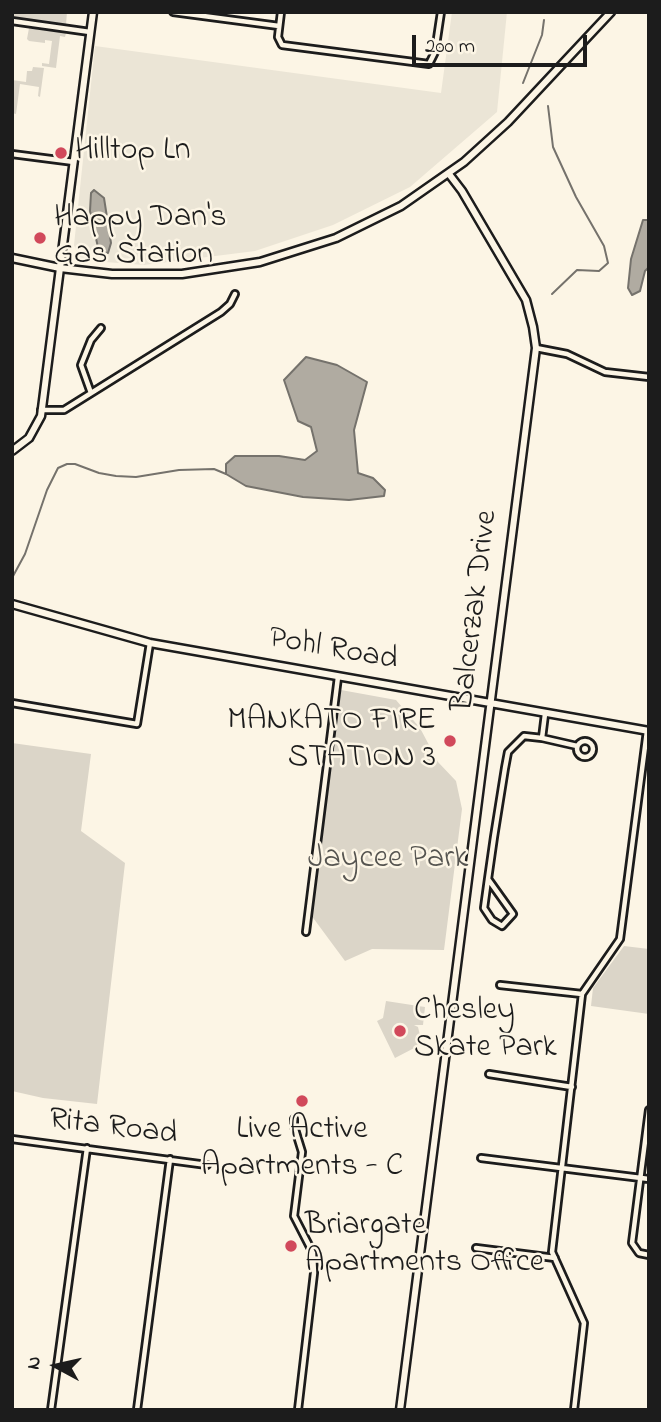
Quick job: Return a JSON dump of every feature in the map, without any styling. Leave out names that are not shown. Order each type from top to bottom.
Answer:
[{"type":"street","points":[[12,451],[29,438],[41,410],[93,12]]},
{"type":"street","points":[[173,12],[279,26]]},
{"type":"street","points":[[281,12],[278,37],[282,45],[429,64],[436,52],[441,12]]},
{"type":"street","points":[[12,258],[60,268],[112,274],[162,275],[212,271],[260,262],[316,246],[410,201],[449,174],[508,122],[611,12]]},
{"type":"street","points":[[12,21],[90,32]]},
{"type":"street","points":[[12,154],[74,162]]},
{"type":"street","name":"Balcerzak Drive","points":[[400,1410],[536,348],[526,300],[462,191],[449,174]]},
{"type":"street","points":[[41,410],[64,410],[221,312],[230,304],[235,294]]},
{"type":"street","points":[[91,393],[81,365],[91,340],[101,328]]},
{"type":"street","points":[[536,348],[567,354],[605,372],[649,377]]},
{"type":"street","name":"Pohl Road","points":[[12,604],[150,643],[648,731]]},
{"type":"street","points":[[12,703],[137,724],[150,643]]},
{"type":"street","points":[[306,932],[338,677]]},
{"type":"street","points":[[542,738],[545,714]]},
{"type":"street","points":[[574,1410],[584,1323],[552,1252],[582,994],[620,939],[648,731]]},
{"type":"street","points":[[488,879],[513,914],[502,926],[492,920],[484,908],[488,879],[508,752],[524,736],[577,746]]},
{"type":"street","points":[[639,786],[649,787]]},
{"type":"street","points":[[500,985],[582,994]]},
{"type":"street","points":[[489,1074],[572,1087]]},
{"type":"street","points":[[649,1110],[632,1242],[639,1253],[649,1255]]},
{"type":"street","points":[[294,1119],[295,1134],[302,1152],[294,1216],[313,1252],[314,1273],[298,1410]]},
{"type":"street","name":"Rita Road","points":[[12,1139],[207,1165]]},
{"type":"street","points":[[51,1410],[87,1149]]},
{"type":"street","points":[[481,1158],[649,1179]]},
{"type":"street","points":[[137,1410],[170,1159]]},
{"type":"street","points":[[476,1248],[555,1258]]},
{"type":"shaded area","points":[[452,12],[507,12],[497,112],[410,187],[333,225],[255,251],[144,265],[80,260],[74,245],[95,46],[441,93]]},
{"type":"shaded area","points":[[94,190],[104,198],[111,243],[108,253],[99,252],[90,211],[91,193]]},
{"type":"shaded area","points":[[643,220],[649,220],[649,267],[645,271],[640,291],[632,295],[628,288],[631,259]]},
{"type":"shaded area","points":[[306,357],[337,365],[367,382],[354,430],[358,473],[373,478],[385,490],[384,496],[349,500],[303,497],[246,486],[226,474],[226,464],[235,456],[279,456],[305,460],[317,451],[311,427],[298,421],[284,380]]},
{"type":"green space","points":[[12,12],[67,12],[66,25],[12,17]]},
{"type":"green space","points":[[29,28],[66,33],[65,37],[60,36],[56,68],[42,66],[42,63],[49,64],[52,41],[29,41]]},
{"type":"green space","points":[[33,67],[44,68],[40,97],[39,87],[20,84],[16,114],[12,113],[12,80],[26,82],[27,71],[32,71]]},
{"type":"green space","name":"Jaycee Park","points":[[341,690],[396,700],[420,728],[438,762],[456,781],[462,809],[444,950],[372,949],[345,961],[311,915]]},
{"type":"green space","points":[[12,743],[91,754],[81,831],[125,863],[97,1104],[43,1098],[12,1091]]},
{"type":"green space","points":[[624,946],[649,949],[649,1014],[591,1006],[593,988]]},
{"type":"green space","name":"Chesley Skate Park","points":[[386,1001],[425,1007],[423,1025],[414,1025],[418,1027],[422,1044],[395,1058],[377,1021],[383,1018]]},
{"type":"waterway","points":[[523,83],[542,35],[544,20]]},
{"type":"waterway","points":[[548,106],[553,147],[576,197],[604,246],[608,263],[599,271],[577,270],[552,294]]},
{"type":"waterway","points":[[12,578],[25,554],[47,490],[58,468],[75,464],[99,473],[136,477],[179,470],[214,469],[226,474]]},
{"type":"place","name":"Hilltop Ln","points":[[61,153]]},
{"type":"place","name":"Happy Dan's Gas Station","points":[[40,238]]},
{"type":"place","name":"MANKATO FIRE STATION 3","points":[[450,741]]},
{"type":"place","name":"Chesley Skate Park","points":[[400,1031]]},
{"type":"place","name":"Live Active Apartments - C","points":[[302,1101]]},
{"type":"place","name":"Briargate Apartments Office","points":[[291,1246]]}]
